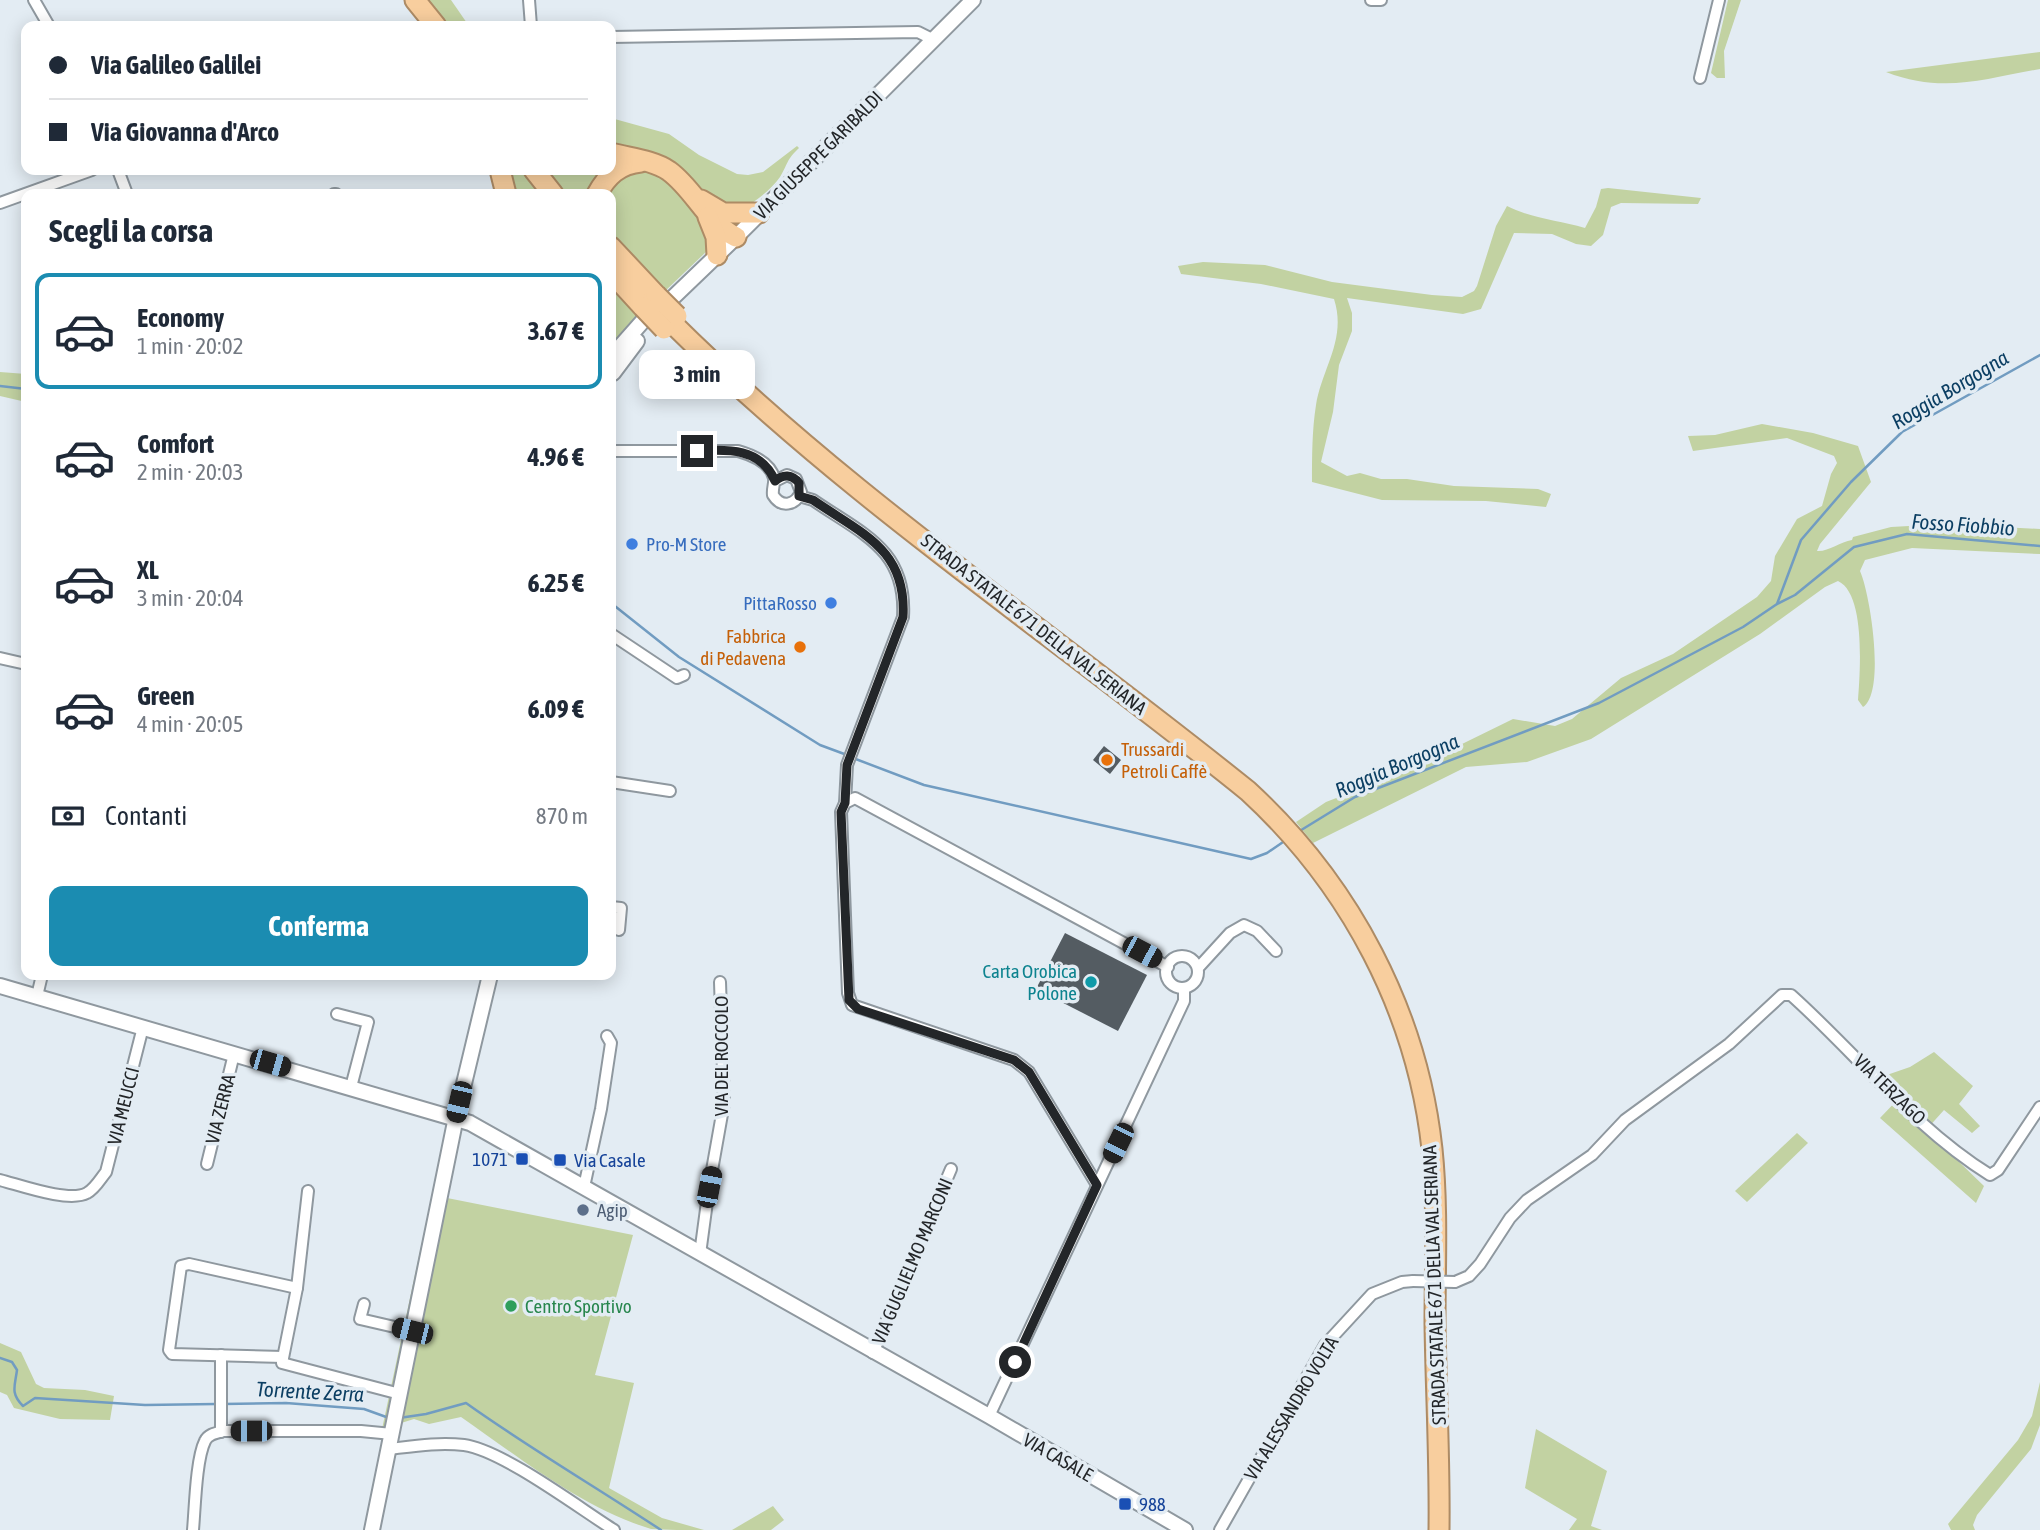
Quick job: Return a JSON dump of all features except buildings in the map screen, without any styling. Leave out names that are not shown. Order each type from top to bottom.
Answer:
[{"type":"highway","points":[[411,0],[423,21]]},
{"type":"highway","points":[[411,0],[431,21]]},
{"type":"highway","points":[[616,154],[649,162],[668,171],[715,214],[722,230],[736,237]]},
{"type":"highway","points":[[616,171],[631,163],[649,162]]},
{"type":"highway","points":[[538,175],[549,189]]},
{"type":"highway","points":[[600,189],[611,175]]},
{"type":"highway","points":[[715,214],[759,213]]},
{"type":"highway","points":[[715,214],[717,255]]},
{"type":"highway","points":[[616,254],[660,311]]},
{"type":"highway","name":"STRADA STATALE 671 DELLA VAL SERIANA","points":[[616,263],[730,381],[821,460],[1178,735],[1269,811],[1304,848],[1350,913],[1386,980],[1404,1025],[1424,1097],[1434,1186],[1439,1530]]},
{"type":"highway","points":[[616,276],[660,311]]},
{"type":"street","points":[[34,0],[46,21]]},
{"type":"street","points":[[529,0],[531,21]]},
{"type":"street","name":"VIA GIUSEPPE GARIBALDI","points":[[616,370],[660,311],[973,0]]},
{"type":"street","points":[[1371,0],[1381,0]]},
{"type":"street","points":[[1700,78],[1719,0]]},
{"type":"street","points":[[616,37],[918,32],[934,40]]},
{"type":"street","points":[[39,189],[78,175]]},
{"type":"street","points":[[0,203],[21,195]]},
{"type":"street","name":"VIA GIUSEPPE GARIBALDI","points":[[616,351],[642,322],[660,311]]},
{"type":"street","points":[[616,451],[738,451],[765,464],[775,481]]},
{"type":"street","points":[[783,476],[792,477],[799,483],[799,496],[788,504],[779,502],[772,490],[775,481],[783,476]]},
{"type":"street","points":[[799,496],[813,500],[885,551],[898,570],[905,595],[903,617],[847,765],[845,803],[841,812],[848,993],[852,1006],[1014,1060],[1029,1072],[1097,1185]]},
{"type":"street","points":[[616,637],[677,678],[684,675]]},
{"type":"street","points":[[0,658],[21,663]]},
{"type":"street","points":[[616,783],[670,791]]},
{"type":"street","points":[[845,803],[855,799],[1168,967]]},
{"type":"street","points":[[616,908],[621,908],[619,930]]},
{"type":"street","points":[[1184,988],[1195,981],[1198,968],[1230,933],[1244,925],[1257,931],[1276,951]]},
{"type":"street","points":[[1184,988],[1170,982],[1167,977],[1168,967],[1175,957],[1184,956],[1192,960],[1198,968]]},
{"type":"street","points":[[37,996],[41,980]]},
{"type":"street","points":[[372,1530],[456,1117],[488,980]]},
{"type":"street","name":"VIA DEL ROCCOLO","points":[[701,1254],[709,1187],[724,1103],[720,982]]},
{"type":"street","name":"VIA CASALE","points":[[0,986],[456,1117],[989,1416],[1185,1530]]},
{"type":"street","points":[[989,1416],[1184,1001],[1184,988]]},
{"type":"street","name":"VIA TERZAGO","points":[[1455,1282],[1469,1276],[1480,1264],[1510,1218],[1527,1200],[1592,1155],[1625,1120],[1729,1044],[1775,999],[1791,995],[1909,1109],[1966,1160],[1990,1175],[1998,1170],[2040,1107]]},
{"type":"street","points":[[337,1014],[368,1022],[351,1087]]},
{"type":"street","name":"VIA MEUCCI","points":[[0,1180],[64,1196],[87,1194],[106,1172],[143,1027]]},
{"type":"street","points":[[584,1187],[601,1109],[611,1043],[607,1036]]},
{"type":"street","name":"VIA ZERRA","points":[[206,1164],[234,1054]]},
{"type":"street","name":"VIA GUGLIELMO MARCONI","points":[[873,1353],[951,1169]]},
{"type":"street","points":[[308,1191],[297,1288],[282,1363],[400,1394]]},
{"type":"street","points":[[283,1357],[172,1354],[169,1350],[181,1266],[189,1264],[297,1288]]},
{"type":"street","name":"VIA ALESSANDRO VOLTA","points":[[1220,1530],[1325,1345],[1371,1294],[1402,1282],[1455,1282]]},
{"type":"street","points":[[364,1304],[360,1319],[412,1331]]},
{"type":"street","points":[[221,1355],[221,1432]]},
{"type":"street","points":[[192,1530],[205,1441],[210,1434],[361,1431],[426,1444],[466,1445],[494,1453],[614,1530]]},
{"type":"green space","points":[[429,0],[451,0],[466,21],[443,21]]},
{"type":"green space","points":[[1728,0],[1741,0],[1724,51],[1725,78],[1717,78],[1711,73]]},
{"type":"green space","points":[[2040,52],[2040,69],[1981,80],[1926,82],[1886,72]]},
{"type":"green space","points":[[616,119],[669,134],[699,155],[737,174],[763,172],[797,146],[799,148],[773,186],[744,208],[711,202],[676,165],[661,156],[616,150]]},
{"type":"green space","points":[[652,170],[663,176],[694,209],[712,240],[707,251],[662,294],[616,247],[616,189],[607,189],[626,171]]},
{"type":"green space","points":[[506,175],[527,175],[538,189],[510,189]]},
{"type":"green space","points":[[547,175],[602,175],[593,189],[558,189]]},
{"type":"green space","points":[[1601,189],[1701,198],[1698,204],[1621,203],[1611,207],[1603,235],[1591,246],[1576,244],[1552,234],[1514,233],[1481,309],[1463,314],[1347,298],[1352,313],[1352,331],[1339,365],[1333,412],[1321,462],[1347,476],[1360,473],[1381,479],[1407,479],[1454,486],[1538,489],[1551,494],[1546,507],[1486,501],[1382,500],[1312,482],[1316,405],[1338,327],[1334,299],[1261,284],[1181,274],[1178,266],[1203,262],[1265,265],[1332,282],[1462,297],[1474,291],[1477,286],[1496,226],[1507,206],[1536,217],[1585,228],[1596,207]]},
{"type":"green space","points":[[616,288],[643,317],[616,342]]},
{"type":"green space","points":[[0,372],[21,374],[21,401],[0,396]]},
{"type":"green space","points":[[1762,424],[1813,433],[1858,446],[1871,482],[1817,551],[1852,540],[1853,537],[1891,527],[1945,524],[2040,529],[2040,554],[1912,548],[1865,560],[1860,571],[1868,599],[1875,663],[1870,698],[1863,707],[1858,700],[1860,654],[1857,617],[1847,589],[1838,581],[1825,587],[1760,634],[1591,739],[1527,762],[1466,767],[1313,843],[1296,822],[1326,802],[1411,769],[1513,719],[1555,726],[1572,719],[1621,678],[1673,654],[1757,597],[1771,581],[1775,556],[1797,519],[1822,506],[1837,463],[1834,456],[1787,438],[1693,451],[1688,436],[1715,435]]},
{"type":"green space","points":[[1934,1052],[1973,1086],[1959,1104],[1980,1126],[1972,1133],[1944,1110],[1926,1130],[1984,1186],[1976,1203],[1880,1118],[1902,1095],[1881,1077],[1910,1067]]},
{"type":"green space","points":[[1797,1133],[1808,1143],[1747,1202],[1735,1191]]},
{"type":"green space","name":"Centro Sportivo","points":[[432,1195],[633,1235],[595,1375],[634,1383],[609,1488],[662,1518],[704,1530],[651,1529],[625,1520],[552,1480],[461,1417],[429,1424],[414,1419],[382,1429]]},
{"type":"green space","points":[[0,1343],[21,1352],[36,1384],[44,1388],[85,1390],[114,1396],[110,1420],[60,1419],[14,1408],[7,1395],[0,1392]]},
{"type":"green space","points":[[2040,1382],[2040,1425],[2031,1449],[1977,1515],[1973,1525],[1975,1530],[1951,1530],[1948,1524],[2018,1440],[2032,1416]]},
{"type":"green space","points":[[1536,1429],[1607,1471],[1591,1526],[1602,1530],[1569,1530],[1577,1519],[1525,1488]]},
{"type":"green space","points":[[773,1506],[784,1520],[771,1530],[732,1530]]},
{"type":"waterway","name":"Roggia Borgogna","points":[[1298,832],[1355,797],[1599,703],[1743,627],[1777,604],[1801,540],[1851,482],[1902,432],[2040,355]]},
{"type":"waterway","name":"Roggia Borgogna","points":[[0,386],[21,388]]},
{"type":"waterway","name":"Fosso Fiobbio","points":[[1777,604],[1795,595],[1854,547],[1907,534],[2040,546]]},
{"type":"waterway","name":"Roggia Borgogna","points":[[616,607],[679,657],[820,745],[847,755]]},
{"type":"waterway","name":"Roggia Borgogna","points":[[853,758],[924,785],[1251,859],[1267,853],[1286,840]]},
{"type":"waterway","name":"Torrente Zerra","points":[[0,1358],[12,1362],[17,1370],[15,1393],[23,1406],[35,1398],[145,1405],[216,1404]]},
{"type":"waterway","name":"Torrente Zerra","points":[[223,1404],[286,1403],[364,1409],[389,1418]]},
{"type":"waterway","name":"Torrente Zerra","points":[[399,1418],[466,1403],[661,1530]]},
{"type":"place","name":"Pro-M Store","points":[[632,544]]},
{"type":"place","name":"PittaRosso","points":[[831,603]]},
{"type":"place","name":"Fabbrica di Pedavena","points":[[800,647]]},
{"type":"place","name":"Trussardi Petroli Caffè","points":[[1107,760]]},
{"type":"place","name":"Carta Orobica Polone","points":[[1091,982]]},
{"type":"place","name":"1071","points":[[522,1159]]},
{"type":"place","name":"Via Casale","points":[[560,1160]]},
{"type":"place","name":"Agip","points":[[583,1210]]},
{"type":"place","name":"Centro Sportivo","points":[[511,1306]]},
{"type":"place","name":"988","points":[[1125,1504]]},
{"type":"route","points":[[697,451],[738,451],[765,464],[775,481],[788,475],[796,479],[801,492],[799,496],[813,500],[885,551],[898,570],[905,595],[903,617],[847,765],[845,803],[841,812],[849,1000],[852,1006],[858,1009],[1014,1060],[1029,1072],[1097,1185],[1015,1362]]}]
